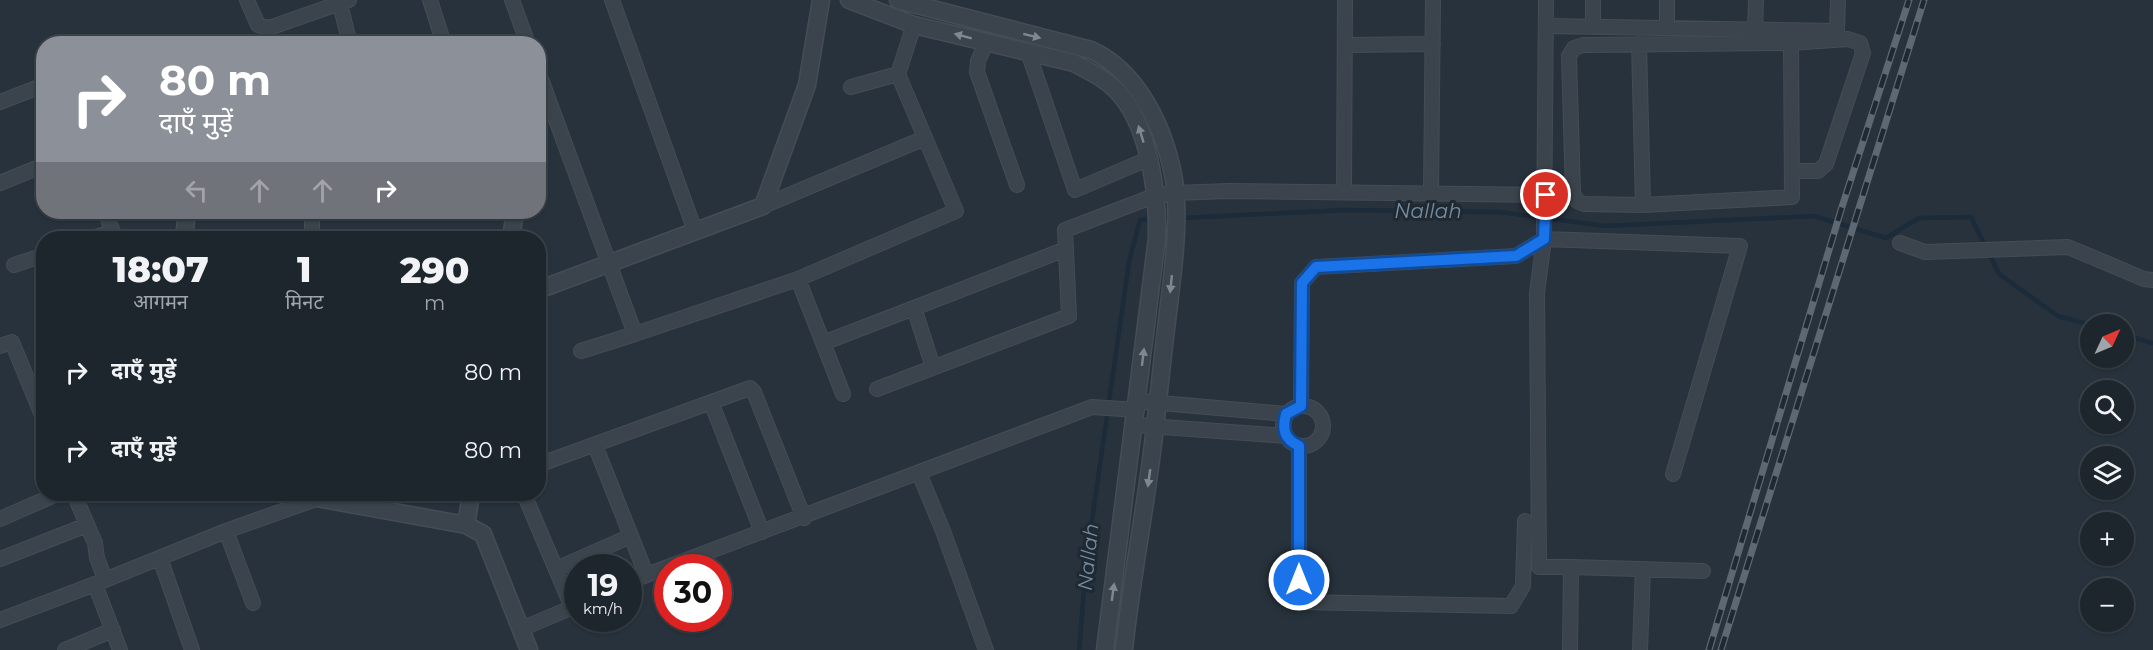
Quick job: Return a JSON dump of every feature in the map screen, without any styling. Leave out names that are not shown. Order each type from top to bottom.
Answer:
[{"type":"street","points":[[247,0],[258,25],[270,28],[343,1],[349,36]]},
{"type":"street","points":[[430,0],[441,36]]},
{"type":"street","points":[[512,0],[525,36]]},
{"type":"street","points":[[612,0],[694,231]]},
{"type":"street","points":[[763,206],[807,85],[821,0]]},
{"type":"street","points":[[849,0],[914,25],[1074,63],[1098,75],[1117,91],[1130,108],[1142,132],[1156,211],[1105,650]]},
{"type":"street","points":[[898,0],[1091,50],[1104,56],[1132,82],[1146,102],[1167,153],[1175,194],[1173,269],[1155,426],[1124,650]]},
{"type":"street","points":[[1344,191],[1345,0]]},
{"type":"street","points":[[1431,192],[1433,0]]},
{"type":"street","points":[[1546,0],[1546,195],[1538,293],[1539,567],[1703,571]]},
{"type":"street","points":[[1593,0],[1593,26]]},
{"type":"street","points":[[1667,0],[1667,28]]},
{"type":"street","points":[[1755,30],[1756,0]]},
{"type":"street","points":[[1546,26],[1837,31],[1838,0]]},
{"type":"street","points":[[581,351],[798,279],[956,211],[898,74],[914,25]]},
{"type":"street","points":[[1791,43],[1792,197],[1643,205],[1584,204],[1577,201],[1573,193],[1569,56],[1574,48],[1583,45],[1791,43],[1848,39],[1860,43],[1863,53],[1831,156],[1818,171],[1793,171]]},
{"type":"street","points":[[986,43],[978,61],[977,72],[1017,185]]},
{"type":"street","points":[[1345,45],[1433,44]]},
{"type":"street","points":[[1639,44],[1643,205]]},
{"type":"street","points":[[1028,52],[1075,190],[1148,159]]},
{"type":"street","points":[[851,87],[898,74]]},
{"type":"street","points":[[0,102],[36,88]]},
{"type":"street","points":[[546,93],[635,334]]},
{"type":"street","points":[[1546,116],[1570,117]]},
{"type":"street","points":[[546,287],[763,206],[925,138]]},
{"type":"street","points":[[0,183],[36,168]]},
{"type":"street","points":[[877,389],[1069,316],[1065,230],[1156,211],[1175,194],[1344,191],[1546,195]]},
{"type":"street","points":[[1301,406],[1302,283],[1316,267],[1516,256],[1544,239],[1740,246],[1673,474]]},
{"type":"street","points":[[1900,243],[1925,252],[2068,247],[2144,279],[2153,280]]},
{"type":"street","points":[[823,343],[1066,249]]},
{"type":"street","points":[[14,265],[36,258]]},
{"type":"street","points":[[798,279],[843,394]]},
{"type":"street","points":[[914,308],[933,367]]},
{"type":"street","points":[[0,346],[12,342],[36,400]]},
{"type":"street","points":[[546,462],[750,388],[754,392],[804,518]]},
{"type":"street","points":[[711,402],[762,532]]},
{"type":"street","points":[[642,576],[804,518],[1080,412],[1103,406],[1134,411],[1155,426],[1286,436],[1299,446],[1309,446],[1317,441],[1322,432],[1323,422],[1319,414],[1311,407],[1301,406],[1286,414],[1158,402],[1134,411]]},
{"type":"street","points":[[1286,414],[1283,426],[1286,436]]},
{"type":"street","points":[[595,445],[646,574]]},
{"type":"street","points":[[1299,446],[1299,602],[1511,606],[1523,586],[1525,521]]},
{"type":"street","points":[[919,473],[943,531],[986,650]]},
{"type":"street","points":[[0,519],[41,501]]},
{"type":"street","points":[[77,501],[95,543],[97,558],[105,580],[112,630],[120,650]]},
{"type":"street","points":[[0,620],[160,558],[292,501]]},
{"type":"street","points":[[337,501],[466,525],[483,534],[529,650]]},
{"type":"street","points":[[466,525],[470,501]]},
{"type":"street","points":[[527,501],[564,585]]},
{"type":"street","points":[[0,559],[87,525]]},
{"type":"street","points":[[226,531],[253,603]]},
{"type":"street","points":[[556,569],[631,536]]},
{"type":"street","points":[[160,558],[192,650]]},
{"type":"street","points":[[1570,650],[1571,567]]},
{"type":"street","points":[[1640,650],[1643,569]]},
{"type":"street","points":[[521,629],[564,611]]},
{"type":"street","points":[[65,650],[112,630]]},
{"type":"waterway","name":"Nallah","points":[[1161,219],[1346,210],[1499,212],[1605,226],[1814,216],[1886,238],[1919,218],[1971,217],[1999,274],[2058,316],[2080,322]]},
{"type":"waterway","name":"Nallah","points":[[1079,650],[1087,555],[1129,262],[1140,220],[1152,219]]},
{"type":"waterway","name":"Nallah","points":[[2134,338],[2153,343]]},
{"type":"railway","points":[[1709,650],[1841,210],[1909,0]]},
{"type":"railway","points":[[1721,650],[1924,0]]},
{"type":"route","points":[[1299,580],[1299,446],[1286,436],[1283,426],[1286,414],[1301,406],[1302,283],[1316,267],[1516,256],[1544,239],[1546,195]]}]
